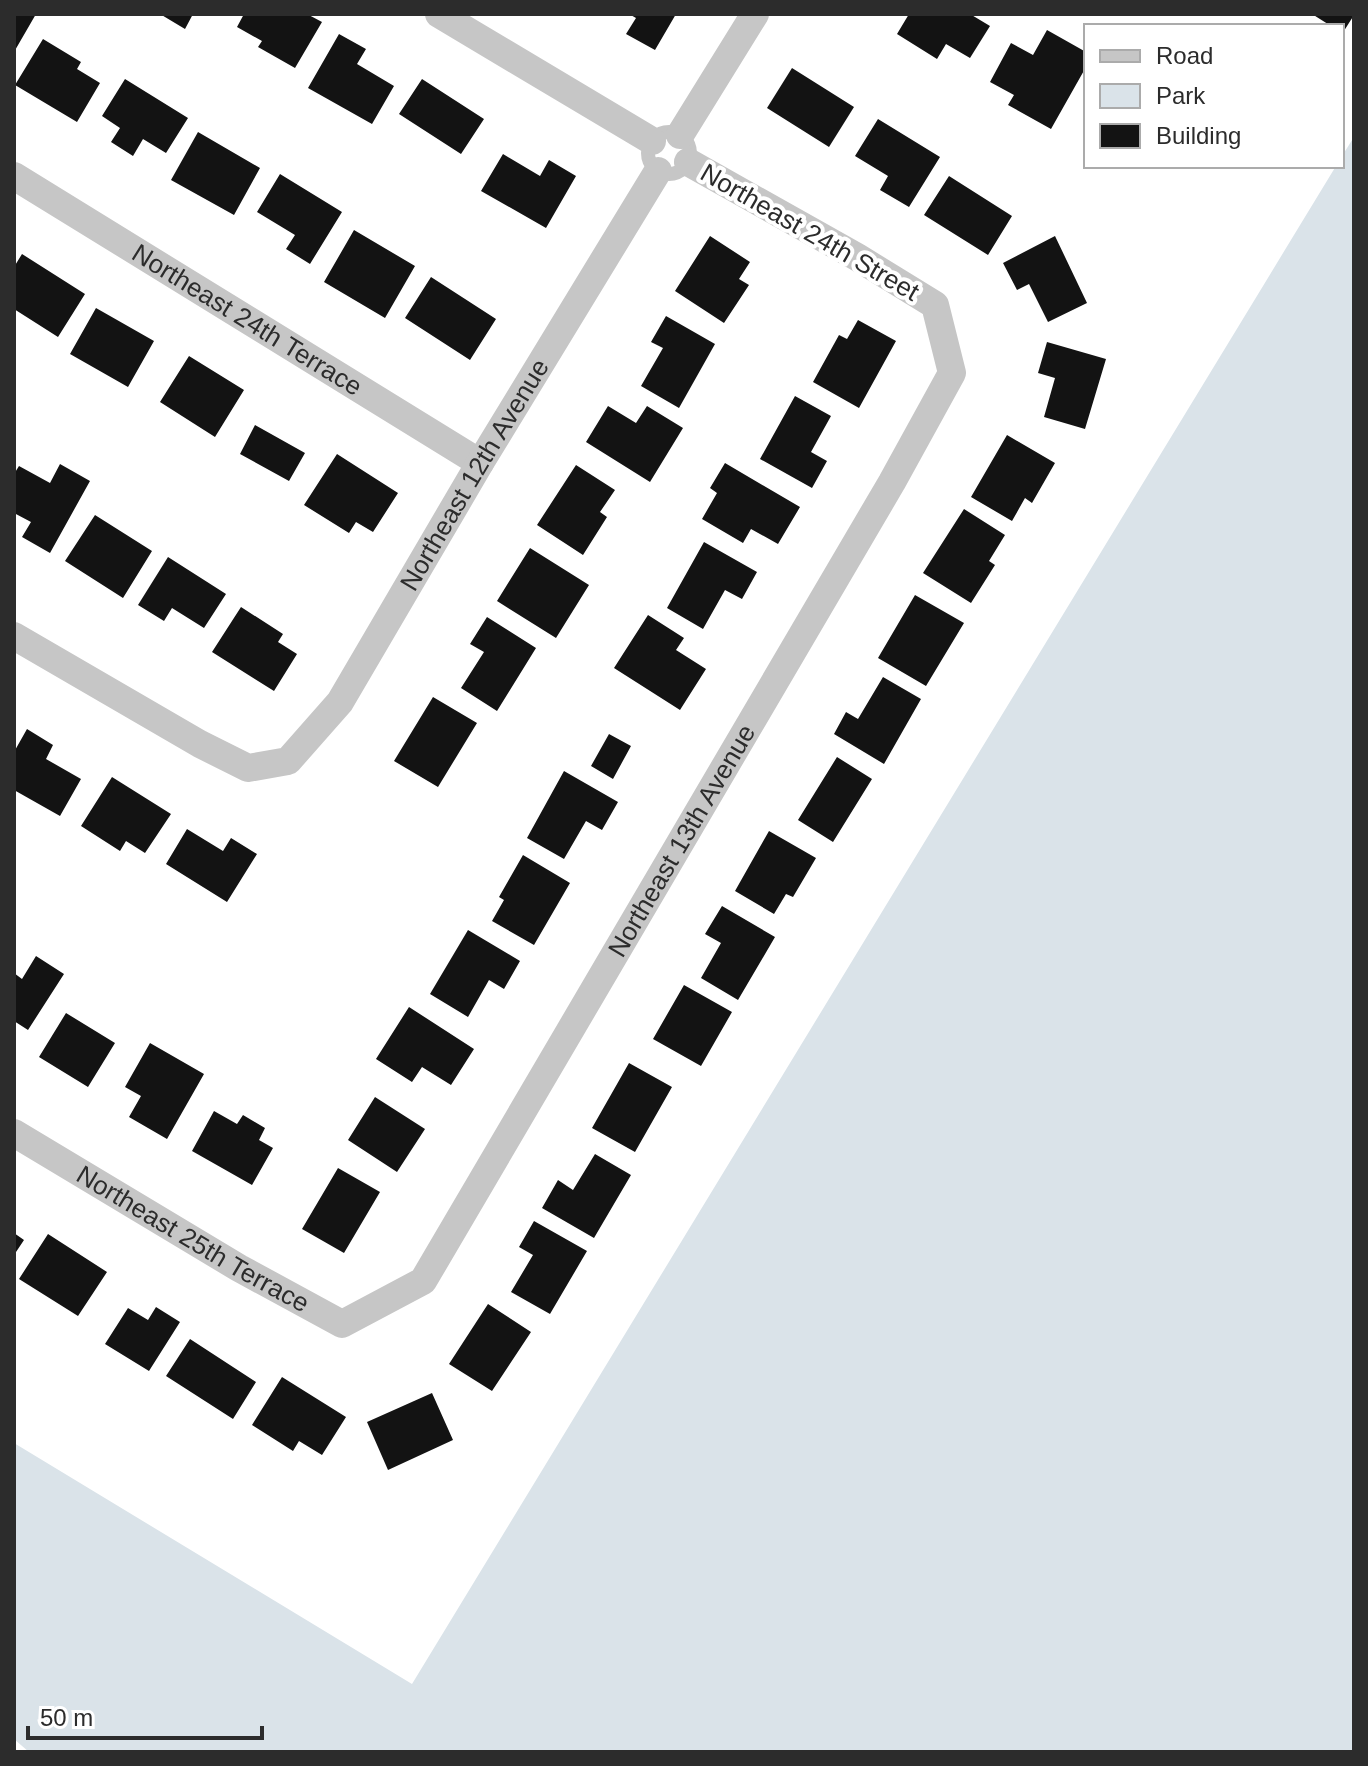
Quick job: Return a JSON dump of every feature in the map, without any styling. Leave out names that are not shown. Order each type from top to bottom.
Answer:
[{"type":"street","points":[[439,14],[652,141]]},
{"type":"street","points":[[684,148],[755,14]]},
{"type":"street","name":"Northeast 24th Street","points":[[684,148],[935,305],[946,347]]},
{"type":"street","name":"Northeast 12th Avenue","points":[[14,637],[200,744],[248,768],[288,761],[340,702],[480,463],[658,171]]},
{"type":"street","name":"Northeast 24th Terrace","points":[[14,176],[480,463]]},
{"type":"street","name":"Northeast 13th Avenue","points":[[373,1308],[423,1281],[892,482],[952,373],[946,347]]},
{"type":"street","name":"Northeast 25th Terrace","points":[[14,1133],[239,1268],[342,1324],[373,1308]]},
{"type":"lane","points":[[668,132],[684,148],[678,172],[658,171],[650,161],[649,147],[656,136],[668,132]]},
{"type":"green space","points":[[1354,137],[1354,1752],[29,1752],[14,1739],[14,1443],[412,1684],[1335,168],[1344,168],[1344,153]]},
{"type":"building","points":[[14,14],[36,14],[14,52]]},
{"type":"building","points":[[160,14],[193,14],[185,29]]},
{"type":"building","points":[[244,14],[307,14],[322,22],[295,68],[258,47],[262,41],[237,27]]},
{"type":"building","points":[[629,14],[676,14],[655,50],[626,34],[636,18]]},
{"type":"building","points":[[909,14],[970,14],[990,26],[970,58],[946,44],[937,59],[897,34]]},
{"type":"building","points":[[1312,14],[1354,14],[1344,31],[1344,24],[1328,24]]},
{"type":"building","points":[[1047,30],[1084,51],[1084,71],[1051,129],[1008,105],[1014,95],[990,82],[1011,43],[1033,55]]},
{"type":"building","points":[[339,34],[366,49],[357,64],[394,86],[372,124],[308,88]]},
{"type":"building","points":[[43,39],[81,62],[77,69],[100,83],[77,122],[15,85]]},
{"type":"building","points":[[792,68],[854,107],[829,147],[767,108]]},
{"type":"building","points":[[125,79],[188,118],[166,153],[143,139],[133,156],[111,142],[120,128],[102,116]]},
{"type":"building","points":[[422,79],[484,119],[461,154],[399,114]]},
{"type":"building","points":[[878,119],[940,157],[909,207],[880,190],[888,176],[855,156]]},
{"type":"building","points":[[198,132],[260,168],[234,215],[171,180]]},
{"type":"building","points":[[503,154],[540,176],[549,160],[576,176],[546,228],[481,191]]},
{"type":"building","points":[[280,174],[342,212],[310,264],[286,249],[295,235],[257,212]]},
{"type":"building","points":[[949,176],[1012,216],[988,255],[924,215]]},
{"type":"building","points":[[354,230],[415,266],[385,318],[324,282]]},
{"type":"building","points":[[710,236],[750,262],[739,279],[749,285],[724,323],[675,291]]},
{"type":"building","points":[[1055,236],[1087,303],[1048,322],[1029,284],[1017,290],[1003,263]]},
{"type":"building","points":[[22,254],[85,294],[58,337],[14,309],[14,267]]},
{"type":"building","points":[[431,277],[496,319],[470,360],[405,318]]},
{"type":"building","points":[[96,308],[154,341],[128,387],[70,354]]},
{"type":"building","points":[[666,316],[715,344],[679,408],[641,386],[663,348],[651,342]]},
{"type":"building","points":[[858,320],[896,341],[859,408],[813,382],[839,335],[847,339]]},
{"type":"building","points":[[1047,342],[1106,359],[1085,429],[1044,417],[1055,378],[1038,373]]},
{"type":"building","points":[[189,356],[244,390],[215,437],[160,402]]},
{"type":"building","points":[[795,396],[831,416],[811,452],[827,461],[812,488],[760,459]]},
{"type":"building","points":[[608,406],[636,423],[647,406],[683,428],[650,482],[586,442]]},
{"type":"building","points":[[255,425],[305,453],[289,481],[240,454]]},
{"type":"building","points":[[1007,435],[1055,463],[1032,503],[1025,498],[1012,521],[971,497]]},
{"type":"building","points":[[337,454],[398,493],[373,532],[356,522],[349,533],[304,505]]},
{"type":"building","points":[[725,463],[800,507],[778,544],[751,529],[743,543],[702,519],[717,493],[710,488]]},
{"type":"building","points":[[60,464],[90,481],[50,553],[22,537],[31,522],[14,513],[14,474],[19,466],[50,483]]},
{"type":"building","points":[[576,465],[615,490],[600,512],[607,517],[583,555],[537,525]]},
{"type":"building","points":[[964,509],[1005,535],[989,561],[995,565],[971,603],[923,573]]},
{"type":"building","points":[[95,515],[152,551],[123,598],[65,561]]},
{"type":"building","points":[[704,542],[757,572],[742,599],[725,590],[703,629],[667,608]]},
{"type":"building","points":[[530,548],[589,585],[556,638],[497,601]]},
{"type":"building","points":[[168,557],[226,594],[204,628],[172,608],[164,621],[138,605]]},
{"type":"building","points":[[915,595],[964,623],[926,686],[878,658]]},
{"type":"building","points":[[241,607],[283,634],[278,642],[297,654],[274,691],[212,652]]},
{"type":"building","points":[[648,615],[684,638],[676,650],[706,669],[680,710],[614,668]]},
{"type":"building","points":[[487,617],[536,648],[497,711],[461,688],[484,652],[470,644]]},
{"type":"building","points":[[883,677],[921,699],[884,764],[834,734],[846,712],[858,719]]},
{"type":"building","points":[[433,697],[477,723],[438,787],[394,761]]},
{"type":"building","points":[[27,729],[53,745],[46,759],[81,779],[60,816],[14,790],[14,752]]},
{"type":"building","points":[[609,734],[631,746],[613,779],[591,766]]},
{"type":"building","points":[[837,757],[872,779],[833,842],[798,820]]},
{"type":"building","points":[[564,771],[618,802],[602,830],[586,821],[564,859],[527,838]]},
{"type":"building","points":[[112,777],[171,814],[145,853],[126,841],[120,851],[81,826]]},
{"type":"building","points":[[187,829],[223,851],[231,838],[257,854],[227,902],[166,864]]},
{"type":"building","points":[[769,831],[816,858],[793,897],[786,894],[774,914],[735,891]]},
{"type":"building","points":[[523,855],[570,883],[534,945],[492,921],[504,900],[499,897]]},
{"type":"building","points":[[722,906],[775,937],[738,1000],[701,978],[721,943],[705,934]]},
{"type":"building","points":[[468,930],[520,961],[504,989],[489,980],[468,1017],[430,994]]},
{"type":"building","points":[[36,956],[64,974],[28,1030],[14,1021],[14,973],[22,979]]},
{"type":"building","points":[[684,985],[732,1012],[701,1066],[653,1039]]},
{"type":"building","points":[[409,1007],[474,1049],[451,1085],[422,1067],[412,1082],[376,1059]]},
{"type":"building","points":[[66,1013],[115,1043],[88,1087],[39,1057]]},
{"type":"building","points":[[150,1043],[204,1074],[167,1139],[129,1117],[141,1096],[125,1087]]},
{"type":"building","points":[[629,1063],[672,1087],[635,1152],[592,1128]]},
{"type":"building","points":[[375,1097],[425,1129],[397,1172],[348,1140]]},
{"type":"building","points":[[214,1111],[237,1124],[243,1115],[265,1128],[259,1140],[273,1148],[252,1185],[192,1151]]},
{"type":"building","points":[[595,1154],[631,1175],[594,1238],[542,1208],[558,1180],[573,1190]]},
{"type":"building","points":[[338,1168],[380,1192],[344,1253],[302,1229]]},
{"type":"building","points":[[534,1221],[587,1251],[550,1314],[511,1292],[533,1255],[519,1247]]},
{"type":"building","points":[[14,1233],[24,1240],[14,1255]]},
{"type":"building","points":[[48,1234],[107,1272],[78,1316],[19,1279]]},
{"type":"building","points":[[488,1304],[531,1332],[492,1391],[449,1364]]},
{"type":"building","points":[[156,1307],[180,1322],[149,1371],[105,1344],[128,1308],[148,1320]]},
{"type":"building","points":[[190,1339],[256,1382],[233,1419],[166,1376]]},
{"type":"building","points":[[282,1377],[346,1417],[322,1455],[299,1441],[293,1451],[252,1425]]},
{"type":"building","points":[[432,1393],[453,1440],[388,1470],[367,1422]]}]
